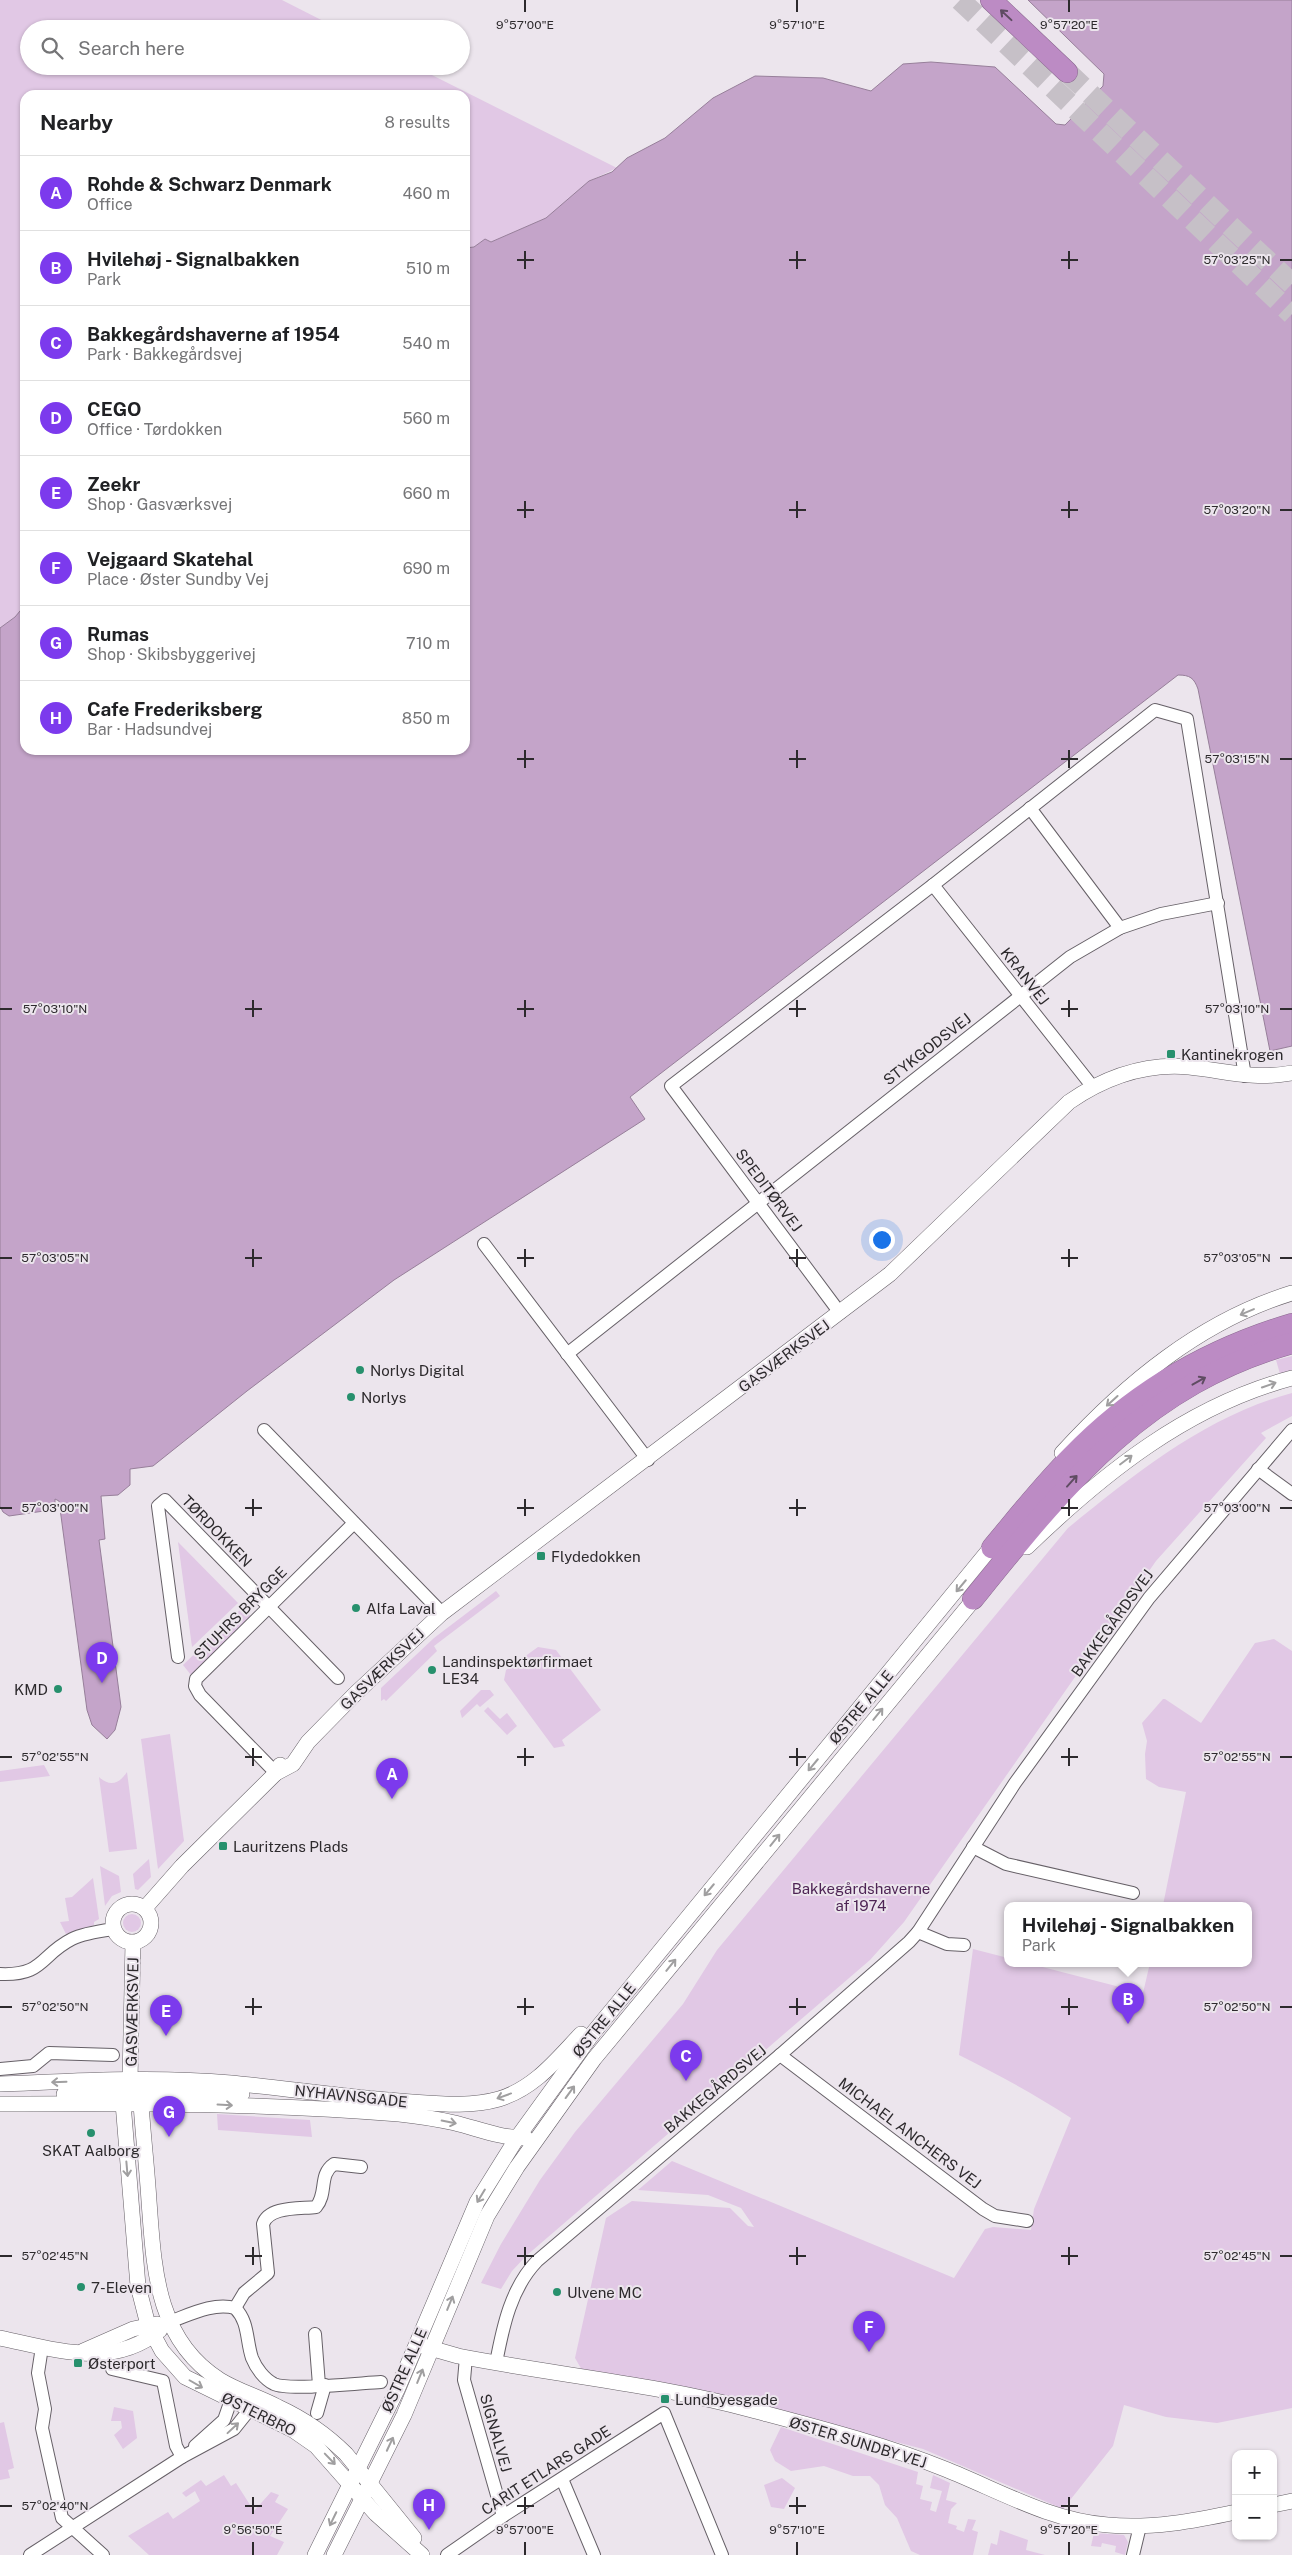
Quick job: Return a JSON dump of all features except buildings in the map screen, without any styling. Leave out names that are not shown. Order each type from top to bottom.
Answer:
[{"type":"highway","points":[[991,0],[1067,72]]},
{"type":"highway","points":[[992,1548],[1072,1455],[1130,1404],[1163,1381],[1230,1345],[1292,1324]]},
{"type":"highway","points":[[973,1599],[1073,1479],[1120,1434],[1178,1392],[1210,1375],[1242,1360],[1292,1343]]},
{"type":"street","points":[[934,885],[1155,710],[1186,719],[1218,903],[1245,1076]]},
{"type":"street","points":[[1030,808],[1120,928]]},
{"type":"street","name":"KRANVEJ","points":[[934,885],[1092,1086]]},
{"type":"street","name":"SPEDITØRVEJ","points":[[840,1313],[671,1086],[934,885]]},
{"type":"street","name":"STYKGODSVEJ","points":[[758,1202],[1070,957],[1120,928],[1161,914],[1218,903]]},
{"type":"street","name":"GASVÆRKSVEJ","points":[[145,1908],[188,1860],[276,1772],[285,1757],[308,1742],[394,1655],[442,1613],[648,1460],[890,1274],[1069,1102],[1092,1086],[1119,1075],[1171,1066],[1245,1076],[1269,1077],[1292,1072]]},
{"type":"street","points":[[567,1354],[758,1202]]},
{"type":"street","points":[[484,1244],[648,1460]]},
{"type":"street","name":"ØSTRE ALLE","points":[[334,2555],[404,2416],[424,2346],[477,2202],[517,2138],[568,2064],[648,1964],[992,1548],[1044,1472],[1097,1414],[1120,1394],[1207,1329],[1292,1293]]},
{"type":"street","name":"ØSTRE ALLE","points":[[315,2555],[397,2390],[424,2346],[487,2216],[541,2131],[594,2059],[973,1599],[1060,1514],[1137,1452],[1201,1413],[1248,1392],[1292,1378]]},
{"type":"street","points":[[264,1430],[442,1613]]},
{"type":"street","name":"BAKKEGÅRDSVEJ","points":[[496,2363],[516,2289],[525,2273],[561,2240],[780,2055],[918,1932],[1015,1783],[1149,1598],[1292,1430]]},
{"type":"street","points":[[1258,1469],[1292,1494]]},
{"type":"street","name":"TØRDOKKEN","points":[[178,1657],[158,1506],[165,1500],[338,1678]]},
{"type":"street","name":"STUHRS BRYGGE","points":[[276,1772],[200,1695],[195,1686],[203,1672],[354,1523]]},
{"type":"street","points":[[973,1846],[1006,1864],[1133,1893]]},
{"type":"street","points":[[135,1904],[145,1908],[151,1920],[150,1932],[140,1941],[133,1943],[121,1939],[114,1929],[114,1916],[123,1906],[135,1904]]},
{"type":"street","points":[[0,1974],[23,1974],[42,1964],[70,1940],[114,1929]]},
{"type":"street","points":[[918,1932],[947,1944],[964,1945]]},
{"type":"street","name":"GASVÆRKSVEJ","points":[[133,1943],[136,2092]]},
{"type":"street","name":"NYHAVNSGADE","points":[[0,2102],[122,2103],[136,2092],[189,2080],[353,2098],[454,2104],[476,2103],[510,2094],[542,2074],[648,1964]]},
{"type":"street","points":[[0,2069],[33,2066],[48,2053],[113,2055]]},
{"type":"street","name":"MICHAEL ANCHERS VEJ","points":[[780,2055],[983,2209],[995,2216],[1027,2221]]},
{"type":"street","name":"NYHAVNSGADE","points":[[0,2084],[136,2092],[194,2103],[401,2114],[455,2123],[496,2136],[517,2138],[533,2136],[541,2131]]},
{"type":"street","points":[[0,2102],[62,2094],[115,2092],[122,2090],[136,2092]]},
{"type":"street","points":[[136,2092],[122,2103],[136,2270],[150,2331]]},
{"type":"street","name":"ØSTERBRO","points":[[136,2092],[156,2276],[169,2322],[181,2344],[202,2367],[220,2380],[312,2425],[340,2448],[424,2555]]},
{"type":"street","points":[[235,2308],[244,2293],[268,2273],[263,2224],[265,2218],[272,2212],[316,2207],[322,2200],[324,2175],[327,2169],[334,2164],[361,2167]]},
{"type":"street","points":[[0,2338],[80,2353],[133,2329],[150,2331],[169,2322],[224,2305],[235,2308],[246,2324],[252,2356],[258,2370],[275,2384],[286,2386],[381,2382]]},
{"type":"street","name":"ØSTERBRO","points":[[150,2331],[162,2351],[185,2377],[307,2438],[325,2454],[376,2514],[424,2555]]},
{"type":"street","name":"ØSTERBRO","points":[[315,2334],[322,2385],[317,2413]]},
{"type":"street","name":"ØSTER SUNDBY VEJ","points":[[424,2346],[496,2363],[692,2396],[751,2410],[943,2468],[1050,2514],[1107,2525],[1140,2526],[1195,2520],[1232,2513]]},
{"type":"street","points":[[42,2347],[38,2373],[45,2409],[42,2428],[62,2518],[103,2555]]},
{"type":"street","name":"SIGNALVEJ","points":[[466,2357],[464,2380],[503,2516]]},
{"type":"street","points":[[112,2369],[163,2381],[176,2446],[182,2458]]},
{"type":"street","points":[[182,2458],[224,2420],[230,2400]]},
{"type":"street","points":[[30,2555],[182,2458],[234,2428],[250,2409]]},
{"type":"street","name":"CARIT ETLARS GADE","points":[[447,2555],[503,2516],[664,2413],[722,2555]]},
{"type":"street","points":[[562,2479],[594,2555]]},
{"type":"street","points":[[1277,2504],[1292,2501]]},
{"type":"street","points":[[1133,2555],[1140,2526]]},
{"type":"green space","points":[[0,0],[282,0],[321,20],[20,20],[20,75],[432,75],[462,90],[20,90],[20,611],[0,628]]},
{"type":"green space","points":[[470,94],[617,168],[589,181],[546,218],[491,242],[485,239],[474,247],[470,247]]},
{"type":"green space","points":[[1292,1356],[1292,1371],[1280,1374],[1276,1360]]},
{"type":"green space","name":"Bakkegårdshaverne af 1974","points":[[1292,1393],[1292,1416],[1261,1433],[1266,1438],[1156,1561],[904,1922],[870,1960],[526,2256],[512,2271],[501,2289],[481,2283],[501,2244],[540,2180],[575,2132],[683,2004],[717,1950],[1068,1528],[1146,1467],[1201,1431],[1260,1403]]},
{"type":"green space","points":[[178,1542],[238,1603],[192,1647]]},
{"type":"green space","points":[[496,1591],[500,1596],[434,1646],[437,1651],[386,1701],[384,1699],[381,1701],[381,1688],[434,1638]]},
{"type":"green space","points":[[242,1608],[251,1616],[191,1675],[183,1665]]},
{"type":"green space","points":[[1274,1639],[1292,1651],[1292,2408],[1217,2423],[1166,2417],[1124,2405],[1113,2446],[1063,2509],[923,2449],[686,2387],[582,2370],[575,2358],[606,2218],[632,2201],[730,2208],[748,2226],[754,2227],[741,2208],[708,2195],[638,2190],[672,2161],[954,2278],[985,2229],[993,2227],[1031,2230],[1034,2209],[1071,2118],[959,2055],[973,1949],[1004,1957],[1004,1967],[1042,1967],[1143,1993],[1149,1967],[1252,1967],[1252,1902],[1164,1902],[1186,1792],[1159,1787],[1146,1779],[1145,1754],[1147,1741],[1142,1723],[1165,1699],[1201,1723],[1255,1643]]},
{"type":"green space","points":[[538,1647],[556,1650],[601,1710],[562,1740],[565,1746],[554,1748],[504,1680],[506,1670]]},
{"type":"green space","points":[[481,1690],[490,1690],[494,1695],[480,1707],[477,1704],[462,1718],[460,1711]]},
{"type":"green space","points":[[488,1707],[500,1719],[507,1713],[517,1726],[507,1735],[484,1711]]},
{"type":"green space","points":[[170,1734],[184,1841],[158,1869],[141,1739]]},
{"type":"green space","points":[[44,1765],[50,1776],[0,1782],[0,1771]]},
{"type":"green space","points":[[127,1772],[137,1849],[109,1852],[99,1777],[107,1782],[114,1783]]},
{"type":"green space","points":[[149,1859],[151,1877],[138,1890],[135,1889],[133,1874]]},
{"type":"green space","points":[[100,1866],[119,1876],[121,1892],[112,1896],[105,1906]]},
{"type":"green space","points":[[93,1878],[99,1919],[94,1922],[94,1925],[66,1934],[60,1922],[69,1921],[65,1898],[72,1897]]},
{"type":"green space","points":[[132,1914],[138,1917],[141,1923],[138,1929],[132,1932],[126,1929],[123,1923],[126,1917]]},
{"type":"green space","points":[[217,2114],[310,2120],[312,2137],[218,2130]]},
{"type":"green space","points":[[114,2407],[133,2411],[137,2438],[123,2449],[114,2435],[122,2428],[121,2421],[111,2421]]},
{"type":"green space","points":[[4,2422],[14,2468],[8,2470],[10,2478],[0,2480],[0,2423]]},
{"type":"green space","points":[[781,2427],[918,2472],[916,2484],[923,2486],[920,2499],[932,2502],[930,2510],[936,2512],[942,2491],[930,2488],[933,2475],[950,2483],[946,2500],[957,2503],[951,2509],[948,2523],[957,2526],[956,2529],[964,2532],[968,2519],[976,2520],[972,2530],[978,2532],[973,2555],[920,2555],[911,2551],[897,2518],[885,2505],[879,2485],[870,2476],[853,2476],[824,2466],[791,2471],[775,2461],[770,2450]]},
{"type":"green space","points":[[224,2475],[231,2486],[236,2483],[254,2511],[271,2492],[279,2495],[275,2502],[288,2509],[270,2536],[284,2542],[277,2555],[149,2555],[128,2536],[168,2512],[173,2519],[200,2501],[195,2491],[186,2497],[182,2493],[201,2480],[206,2486]]},
{"type":"green space","points":[[782,2478],[795,2488],[784,2509],[771,2507],[764,2485]]},
{"type":"green space","points":[[1000,2530],[1028,2540],[1026,2550],[1045,2555],[988,2555],[991,2543],[997,2545]]},
{"type":"green space","points":[[1094,2533],[1124,2535],[1128,2542],[1125,2555],[1115,2552],[1116,2546],[1102,2543],[1101,2547],[1091,2546]]},
{"type":"shaded area","points":[[1028,0],[1292,0],[1292,1046],[1270,1051],[1198,689],[1191,678],[1178,675],[630,1097],[645,1119],[394,1280],[247,1391],[153,1466],[130,1469],[130,1485],[118,1495],[101,1496],[105,1539],[99,1540],[121,1707],[115,1730],[107,1739],[92,1725],[87,1710],[59,1501],[55,1499],[55,1505],[43,1507],[44,1511],[9,1516],[3,1512],[0,1506],[0,628],[20,611],[20,755],[470,755],[470,247],[474,247],[485,239],[491,242],[546,218],[589,181],[612,172],[627,158],[665,138],[713,98],[755,76],[823,78],[871,91],[903,64],[931,62],[995,67],[1056,124],[1065,125],[1103,86],[1104,74]]},
{"type":"tunnel","points":[[960,0],[1292,314]]},
{"type":"tunnel","points":[[1067,72],[1292,284]]},
{"type":"place","name":"Kantinekrogen","points":[[1171,1054]]},
{"type":"place","name":"Norlys Digital","points":[[360,1370]]},
{"type":"place","name":"Norlys","points":[[351,1397]]},
{"type":"place","name":"Flydedokken","points":[[541,1556]]},
{"type":"place","name":"Alfa Laval","points":[[356,1608]]},
{"type":"place","name":"Landinspektørfirmaet LE34","points":[[432,1670]]},
{"type":"place","name":"CEGO","points":[[102,1683]]},
{"type":"place","name":"KMD","points":[[58,1689]]},
{"type":"place","name":"Rohde & Schwarz Denmark","points":[[392,1799]]},
{"type":"place","name":"Lauritzens Plads","points":[[223,1846]]},
{"type":"place","name":"Hvilehøj - Signalbakken","points":[[1128,2024]]},
{"type":"place","name":"Zeekr","points":[[166,2036]]},
{"type":"place","name":"Bakkegårdshaverne af 1954","points":[[686,2081]]},
{"type":"place","name":"SKAT Aalborg","points":[[91,2133]]},
{"type":"place","name":"Rumas","points":[[169,2137]]},
{"type":"place","name":"7-Eleven","points":[[81,2287]]},
{"type":"place","name":"Ulvene MC","points":[[557,2292]]},
{"type":"place","name":"Vejgaard Skatehal","points":[[869,2352]]},
{"type":"place","name":"Østerport","points":[[78,2363]]},
{"type":"place","name":"Lundbyesgade","points":[[665,2399]]},
{"type":"place","name":"Cafe Frederiksberg","points":[[429,2530]]}]
